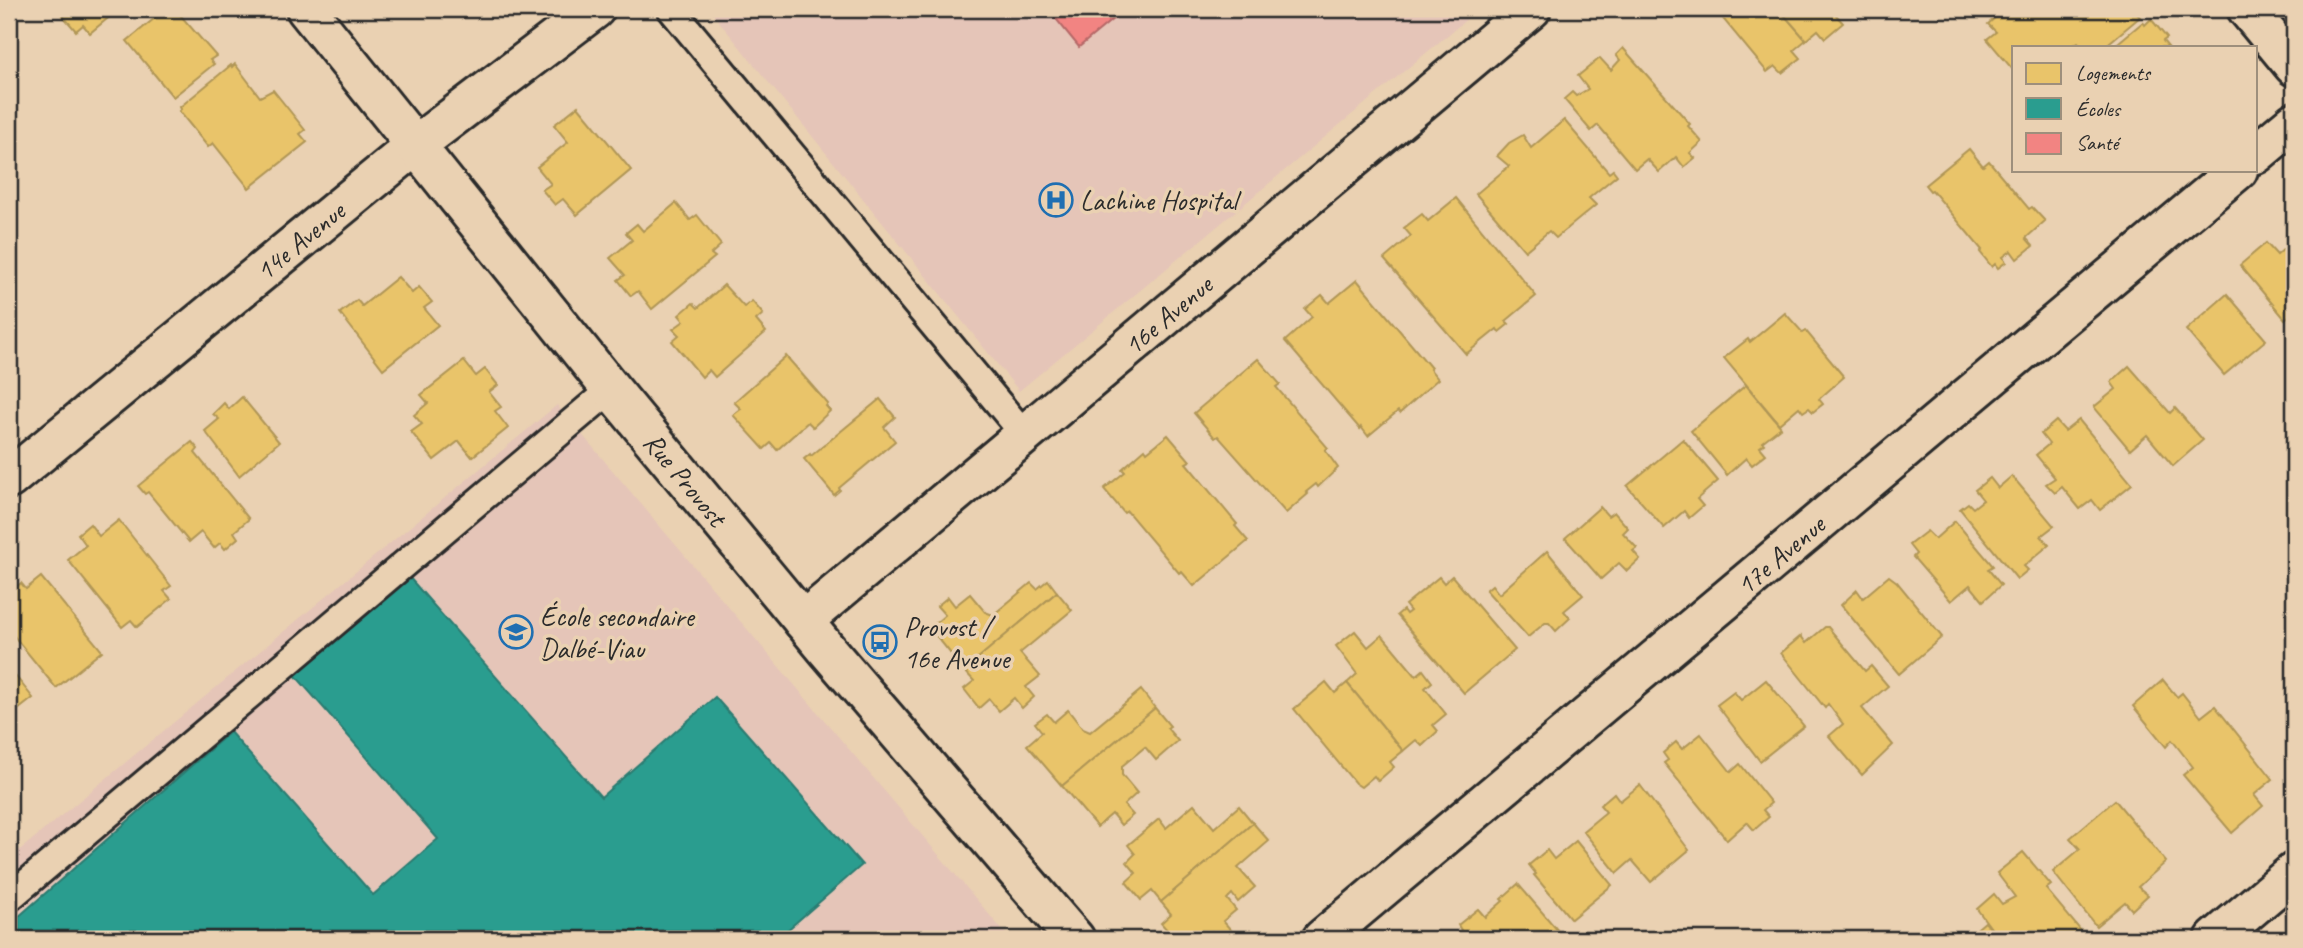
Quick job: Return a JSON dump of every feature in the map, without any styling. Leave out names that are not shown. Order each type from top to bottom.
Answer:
[{"type":"street","name":"Rue Provost","points":[[306,9],[611,389],[803,621],[1075,939]]},
{"type":"street","name":"14e Avenue","points":[[9,479],[416,145],[595,9]]},
{"type":"street","name":"16e Avenue","points":[[803,621],[1531,9]]},
{"type":"street","points":[[2246,9],[2294,66]]},
{"type":"street","points":[[2258,152],[2294,122]]},
{"type":"street","name":"17e Avenue","points":[[1322,939],[2236,172]]},
{"type":"street","points":[[2215,939],[2294,873]]},
{"type":"lane","points":[[671,9],[1024,434]]},
{"type":"lane","points":[[9,898],[611,389]]},
{"type":"shaded area","name":"Lachine Hospital","points":[[709,9],[1479,9],[1019,391]]},
{"type":"shaded area","name":"École secondaire Dalbé-Viau","points":[[557,405],[1010,939],[9,939],[9,859]]},
{"type":"building: Logements","points":[[57,9],[119,9],[90,33],[83,25],[76,31]]},
{"type":"building: Logements","points":[[166,9],[175,9],[216,56],[210,60],[214,64],[173,97],[127,41]]},
{"type":"building: Logements","points":[[1715,9],[1779,9],[1806,40],[1794,50],[1801,58],[1782,73],[1775,66],[1767,72]]},
{"type":"building: Logements","points":[[1779,9],[1843,9],[1836,15],[1843,23],[1825,38],[1818,30],[1806,40]]},
{"type":"building: Logements","points":[[2005,9],[2133,9],[2140,17],[2105,46],[2082,46],[2078,42],[2072,46],[2012,46],[2012,69],[1987,39],[1996,32],[1988,24]]},
{"type":"building: Logements","points":[[2151,19],[2167,38],[2163,41],[2167,46],[2114,46],[2143,22],[2145,25]]},
{"type":"building: Logements","points":[[1623,48],[1690,124],[1688,126],[1702,142],[1690,153],[1695,158],[1684,167],[1676,157],[1659,172],[1647,159],[1635,169],[1598,125],[1591,131],[1564,99],[1572,92],[1576,96],[1588,89],[1578,76],[1600,58],[1611,70],[1620,60],[1616,55]]},
{"type":"building: Logements","points":[[235,64],[260,97],[273,90],[305,130],[300,134],[307,142],[249,188],[213,143],[208,147],[179,111],[180,107]]},
{"type":"building: Logements","points":[[578,106],[631,170],[577,215],[563,199],[555,205],[542,190],[551,184],[537,167],[568,142],[554,125]]},
{"type":"building: Logements","points":[[1564,120],[1609,173],[1613,170],[1617,175],[1589,198],[1596,205],[1556,238],[1549,231],[1525,251],[1476,194],[1509,166],[1497,156],[1509,143],[1523,135],[1531,148]]},
{"type":"building: Logements","points":[[1969,149],[1983,166],[1989,161],[2029,209],[2032,207],[2045,221],[2026,238],[2033,246],[2017,259],[2011,251],[2003,257],[2006,262],[1998,268],[1995,264],[1992,267],[1980,252],[1982,250],[1925,185]]},
{"type":"building: Logements","points":[[1456,198],[1536,296],[1506,321],[1509,324],[1499,332],[1497,329],[1466,354],[1384,259],[1411,236],[1404,228],[1422,214],[1428,221]]},
{"type":"building: Logements","points":[[676,203],[690,220],[697,215],[721,245],[711,254],[715,257],[652,309],[638,291],[631,296],[618,280],[625,275],[610,258],[632,240],[626,233],[637,224],[643,231]]},
{"type":"building: Logements","points":[[2294,240],[2294,312],[2285,319],[2240,265],[2266,243],[2277,255]]},
{"type":"building: Logements","points":[[398,277],[412,293],[419,287],[432,302],[424,308],[438,325],[383,369],[340,313],[357,300],[362,306]]},
{"type":"building: Logements","points":[[1357,280],[1438,379],[1400,413],[1398,411],[1368,436],[1285,341],[1312,317],[1305,309],[1322,295],[1329,303]]},
{"type":"building: Logements","points":[[724,285],[744,307],[752,301],[763,314],[756,320],[766,332],[715,377],[709,370],[702,377],[672,341],[679,335],[673,329],[684,321],[679,315],[693,303],[698,308]]},
{"type":"building: Logements","points":[[2227,294],[2266,340],[2224,375],[2186,330]]},
{"type":"building: Logements","points":[[1785,313],[1803,333],[1806,331],[1844,377],[1819,399],[1823,404],[1813,412],[1809,408],[1803,412],[1799,407],[1779,424],[1724,358],[1748,339],[1750,342]]},
{"type":"building: Logements","points":[[786,356],[828,404],[826,406],[830,411],[813,427],[808,422],[777,450],[771,443],[764,449],[733,415],[741,409],[734,402]]},
{"type":"building: Logements","points":[[1258,359],[1280,384],[1276,387],[1328,448],[1325,450],[1338,468],[1318,487],[1316,484],[1306,492],[1308,494],[1286,513],[1194,413]]},
{"type":"building: Logements","points":[[464,361],[476,376],[485,369],[498,385],[489,392],[501,407],[495,411],[508,428],[472,457],[459,441],[434,460],[411,432],[422,424],[414,415],[428,403],[421,395]]},
{"type":"building: Logements","points":[[2129,366],[2170,413],[2175,408],[2203,440],[2173,466],[2147,435],[2130,450],[2094,407],[2116,389],[2111,382]]},
{"type":"building: Logements","points":[[1746,385],[1781,427],[1762,442],[1764,444],[1760,447],[1766,454],[1752,465],[1746,458],[1727,475],[1691,431]]},
{"type":"building: Logements","points":[[242,397],[279,442],[239,476],[205,431],[219,419],[213,414],[224,403],[229,409]]},
{"type":"building: Logements","points":[[880,399],[895,417],[884,427],[895,441],[834,495],[804,459]]},
{"type":"building: Logements","points":[[2079,420],[2132,484],[2100,510],[2092,500],[2080,509],[2062,487],[2055,493],[2046,484],[2055,478],[2036,455],[2049,444],[2041,434],[2056,421],[2065,431]]},
{"type":"building: Logements","points":[[1168,435],[1190,461],[1186,463],[1248,541],[1194,586],[1181,571],[1179,573],[1127,511],[1124,513],[1104,489],[1125,472],[1122,469],[1145,449],[1147,452]]},
{"type":"building: Logements","points":[[1683,439],[1718,481],[1697,499],[1703,506],[1689,518],[1684,511],[1664,528],[1627,486]]},
{"type":"building: Logements","points":[[192,442],[198,449],[195,453],[249,519],[234,532],[238,538],[225,549],[220,543],[214,548],[201,532],[189,542],[148,492],[145,494],[138,486]]},
{"type":"building: Logements","points":[[2012,476],[2054,526],[2041,536],[2049,545],[2024,566],[2028,570],[2017,579],[1960,509],[1968,503],[1973,508],[1983,500],[1975,490],[1990,478],[1998,488]]},
{"type":"building: Logements","points":[[1600,507],[1608,516],[1614,512],[1628,528],[1623,533],[1637,548],[1633,551],[1640,559],[1627,571],[1619,563],[1601,579],[1565,538]]},
{"type":"building: Logements","points":[[119,520],[171,586],[164,591],[171,599],[137,627],[131,620],[122,627],[68,560],[86,545],[78,534],[90,524],[99,536]]},
{"type":"building: Logements","points":[[1955,521],[1993,566],[1988,569],[2001,585],[1983,601],[1970,585],[1951,601],[1913,557],[1916,554],[1909,545],[1927,531],[1935,539]]},
{"type":"building: Logements","points":[[1547,551],[1583,595],[1564,611],[1570,618],[1556,631],[1549,623],[1545,623],[1528,637],[1486,590],[1492,585],[1499,594]]},
{"type":"building: Logements","points":[[1452,576],[1515,650],[1464,693],[1397,615],[1403,610],[1406,614],[1410,611],[1405,605],[1439,577],[1444,583]]},
{"type":"building: Logements","points":[[1889,576],[1897,582],[1942,637],[1899,674],[1841,605],[1857,590],[1863,598]]},
{"type":"building: Logements","points":[[41,577],[102,651],[56,688],[9,630],[9,593],[21,583],[26,589]]},
{"type":"building: Logements","points":[[1048,580],[1057,592],[964,670],[930,628],[945,615],[937,606],[948,597],[955,606],[970,594],[985,612],[993,615],[1031,583],[1037,589]]},
{"type":"building: Logements","points":[[1057,592],[1072,610],[1020,653],[1040,676],[1026,687],[1034,697],[1022,708],[1014,698],[999,711],[989,699],[979,708],[964,689],[974,681],[964,670]]},
{"type":"building: Logements","points":[[1828,627],[1865,671],[1871,666],[1888,686],[1862,708],[1893,745],[1862,775],[1829,736],[1843,724],[1828,704],[1825,708],[1781,653],[1801,636],[1806,643]]},
{"type":"building: Logements","points":[[1355,631],[1368,647],[1382,635],[1416,676],[1423,670],[1432,682],[1425,688],[1446,714],[1433,725],[1438,731],[1422,746],[1416,740],[1403,751],[1347,683],[1357,674],[1336,646]]},
{"type":"building: Logements","points":[[9,668],[33,698],[9,717]]},
{"type":"building: Logements","points":[[1766,680],[1804,726],[1760,761],[1717,705],[1734,692],[1741,700]]},
{"type":"building: Logements","points":[[2163,680],[2177,697],[2182,693],[2201,717],[2215,706],[2273,779],[2254,795],[2263,806],[2232,833],[2183,775],[2193,767],[2172,740],[2166,747],[2133,706]]},
{"type":"building: Logements","points":[[1326,682],[1335,693],[1347,683],[1403,751],[1390,762],[1394,767],[1378,781],[1374,776],[1361,787],[1355,783],[1294,709]]},
{"type":"building: Logements","points":[[1141,690],[1155,708],[1062,786],[1027,745],[1042,732],[1035,723],[1047,714],[1054,722],[1068,710],[1083,729],[1090,732]]},
{"type":"building: Logements","points":[[1155,708],[1178,741],[1156,760],[1145,747],[1122,766],[1122,775],[1137,793],[1124,805],[1133,815],[1121,825],[1112,814],[1097,827],[1062,786]]},
{"type":"building: Logements","points":[[1701,734],[1731,772],[1740,764],[1771,803],[1763,810],[1769,817],[1754,830],[1747,822],[1727,840],[1664,763],[1668,760],[1663,753],[1676,742],[1682,749]]},
{"type":"building: Logements","points":[[1640,785],[1689,850],[1651,882],[1632,860],[1617,873],[1583,831],[1606,812],[1600,805],[1614,793],[1620,801]]},
{"type":"building: Logements","points":[[2115,800],[2166,862],[2138,887],[2148,895],[2132,910],[2125,902],[2096,926],[2053,872],[2080,849],[2070,838]]},
{"type":"building: Logements","points":[[1194,804],[1214,828],[1239,806],[1253,823],[1161,902],[1152,891],[1141,900],[1126,882],[1136,873],[1127,862],[1135,854],[1128,845],[1159,819],[1166,828]]},
{"type":"building: Logements","points":[[1253,823],[1269,841],[1238,868],[1255,887],[1238,902],[1232,894],[1227,899],[1236,910],[1223,921],[1231,930],[1220,939],[1212,931],[1202,939],[1192,939],[1186,932],[1175,939],[1161,923],[1171,914],[1161,902]]},
{"type":"building: Logements","points":[[1576,841],[1612,885],[1571,919],[1534,875],[1536,874],[1529,865],[1547,850],[1554,859]]},
{"type":"building: Logements","points":[[2023,852],[2051,885],[2046,889],[2082,932],[2073,939],[1999,939],[1977,909],[1994,894],[2002,904],[2015,897],[1997,873]]},
{"type":"building: Logements","points":[[1518,884],[1565,939],[1466,939],[1458,925],[1478,909],[1485,917]]},
{"type":"building: Logements","points":[[1985,922],[1999,939],[1965,939]]},
{"type":"building: Écoles","name":"École secondaire Dalbé-Viau","points":[[408,576],[601,797],[715,697],[862,865],[777,939],[9,939],[9,925],[230,732],[373,895],[438,839],[295,675]]},
{"type":"building: Santé","points":[[1048,9],[1125,9],[1079,47]]},
{"type":"place","name":"Lachine Hospital","points":[[1056,200]]},
{"type":"place","name":"École secondaire Dalbé-Viau","points":[[516,632]]},
{"type":"place","name":"Provost / 16e Avenue","points":[[880,642]]}]
